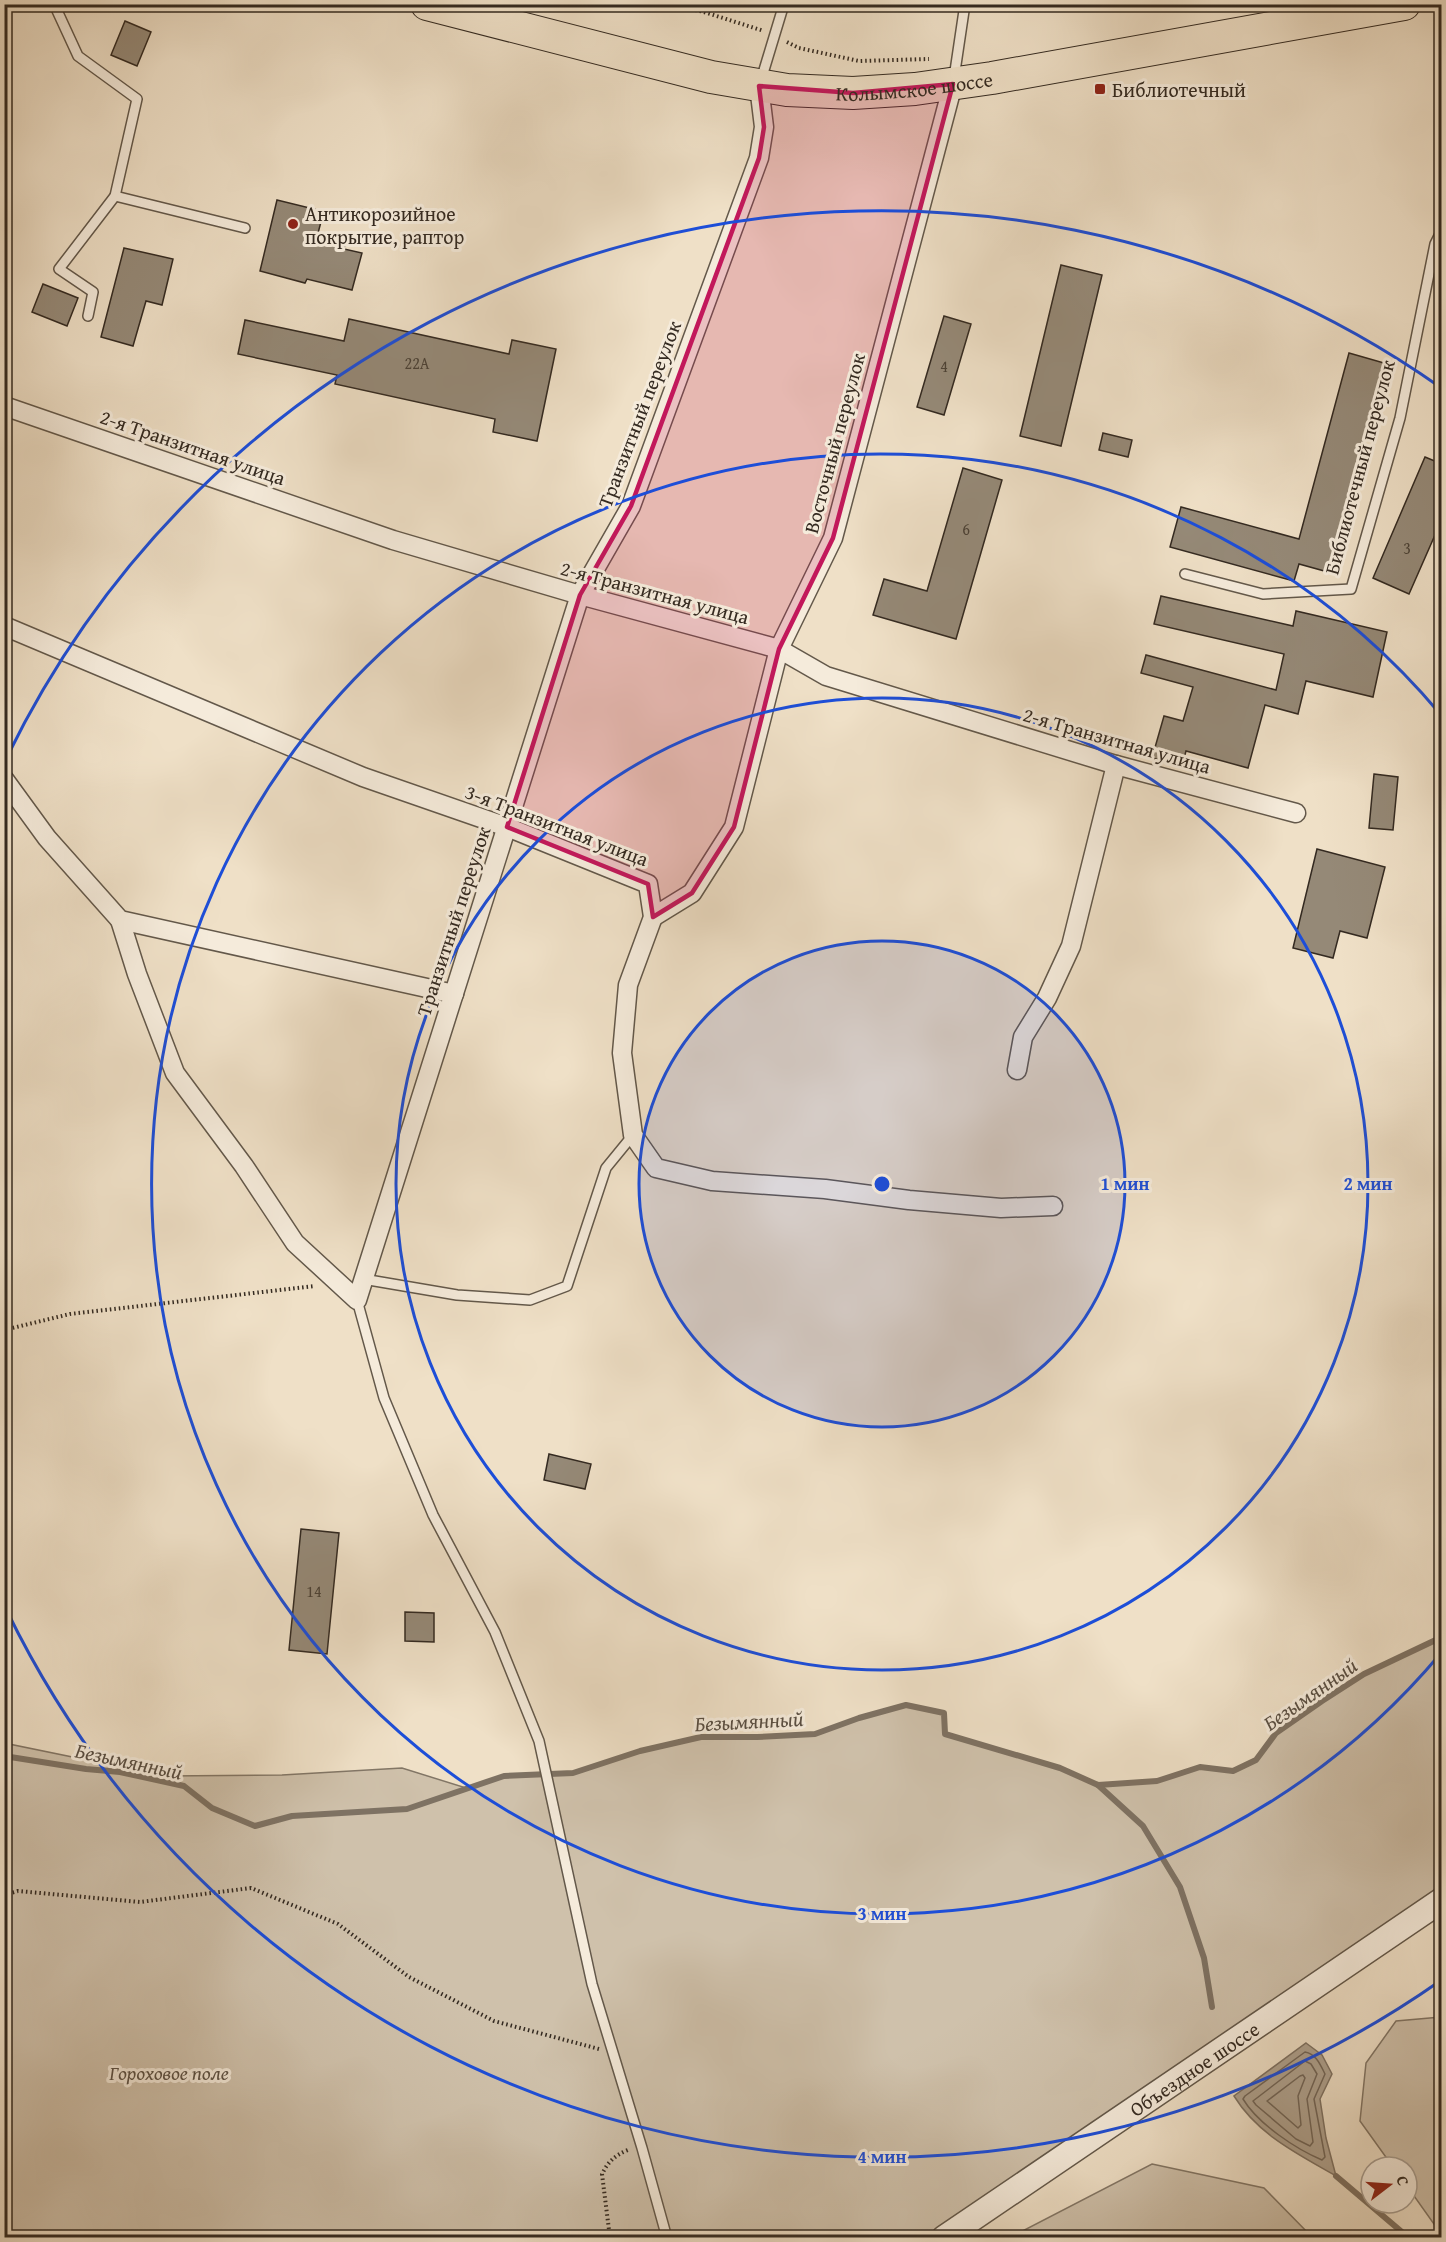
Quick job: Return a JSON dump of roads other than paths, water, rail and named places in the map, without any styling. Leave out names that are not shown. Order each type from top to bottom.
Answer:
[{"type":"highway","name":"Колымское шоссе","points":[[427,4],[461,9],[669,68],[759,86],[823,93],[915,89],[953,84],[1404,4]]},
{"type":"street","name":"Восточный переулок","points":[[653,917],[692,893],[734,827],[779,649],[833,538],[953,84]]},
{"type":"street","name":"Транзитный переулок","points":[[357,1300],[580,595],[631,506],[759,158],[764,127],[759,86]]},
{"type":"street","name":"2-я Транзитная улица","points":[[4,406],[393,540],[580,595],[779,649],[826,676],[1116,765],[1296,813]]},
{"type":"street","name":"3-я Транзитная улица","points":[[4,626],[363,777],[507,827],[648,884],[653,917],[628,985],[622,1053],[633,1135],[656,1168],[712,1181],[825,1189],[909,1200],[1001,1208],[1053,1206]]},
{"type":"street","points":[[1017,1070],[1023,1037],[1047,998],[1071,946],[1116,765]]},
{"type":"street","points":[[4,779],[47,838],[120,920],[137,974],[175,1073],[244,1166],[295,1244],[357,1300]]},
{"type":"street","points":[[120,920],[454,994]]},
{"type":"street","name":"Объездное шоссе","points":[[944,2238],[1442,1900]]},
{"type":"lane","points":[[54,4],[78,56],[137,99],[115,196],[59,269],[93,292],[88,316]]},
{"type":"lane","points":[[759,86],[784,4]]},
{"type":"lane","points":[[953,84],[965,4]]},
{"type":"lane","points":[[115,196],[245,228]]},
{"type":"lane","name":"Библиотечный переулок","points":[[1185,574],[1263,594],[1351,589],[1400,418],[1436,244],[1442,230]]},
{"type":"lane","points":[[363,1279],[457,1295],[530,1300],[567,1286],[606,1168],[633,1135]]},
{"type":"lane","points":[[357,1300],[384,1398],[433,1515],[495,1632],[539,1741],[592,1984],[667,2238]]},
{"type":"water","points":[[1306,2043],[1322,2055],[1332,2074],[1320,2099],[1326,2138],[1336,2176],[1267,2133],[1244,2110],[1234,2096]]},
{"type":"waterway","name":"Безымянный","points":[[4,1756],[120,1772],[184,1786],[212,1808],[255,1826],[292,1816],[407,1809],[504,1776],[573,1773],[640,1751],[701,1737],[815,1734],[859,1718],[906,1705],[944,1713],[945,1734],[1060,1768],[1098,1785],[1157,1781],[1200,1767],[1233,1771],[1256,1760],[1276,1733],[1322,1701],[1364,1674],[1442,1637]]},
{"type":"waterway","points":[[1098,1785],[1143,1826],[1180,1887],[1204,1958],[1212,2007]]},
{"type":"waterway","points":[[1336,2176],[1409,2238]]},
{"type":"place","name":"Библиотечный","points":[[1100,89]]},
{"type":"place","name":"Антикорозийное покрытие, раптор","points":[[293,224]]},
{"type":"park label","name":"Гороховое поле","points":[[169,2072]]}]
